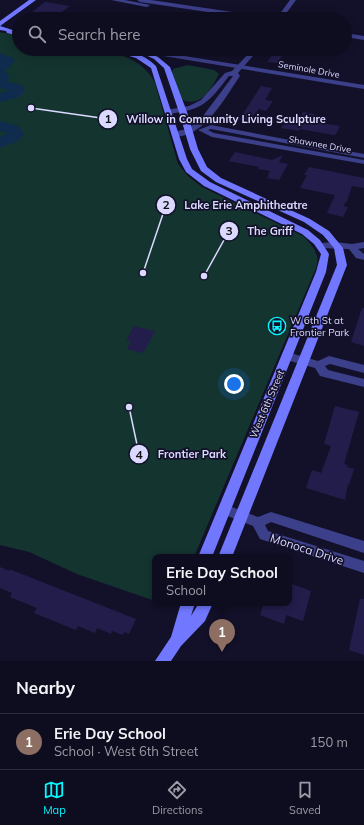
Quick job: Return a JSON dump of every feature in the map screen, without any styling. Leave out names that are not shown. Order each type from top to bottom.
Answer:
[{"type":"main road","points":[[16,12],[33,0]]},
{"type":"main road","points":[[0,24],[12,15]]},
{"type":"main road","points":[[0,28],[12,33]]},
{"type":"main road","points":[[8,30],[12,30]]},
{"type":"main road","points":[[142,56],[156,70],[186,165],[200,180],[299,228],[312,236],[322,248]]},
{"type":"main road","points":[[150,56],[156,58],[167,67],[198,158],[207,171],[225,182],[313,224],[328,234],[340,249]]},
{"type":"main road","points":[[147,60],[161,56]]},
{"type":"main road","name":"West 6th Street","points":[[206,554],[325,262],[325,254],[322,248]]},
{"type":"main road","name":"West 6th Street","points":[[226,554],[342,265],[340,249]]},
{"type":"main road","points":[[176,641],[187,606]]},
{"type":"main road","points":[[162,661],[176,641],[200,616],[205,606]]},
{"type":"street","points":[[114,0],[193,12]]},
{"type":"street","points":[[140,0],[220,12]]},
{"type":"street","points":[[284,12],[293,0]]},
{"type":"street","points":[[352,32],[364,33]]},
{"type":"street","points":[[352,36],[364,38]]},
{"type":"street","name":"Seminole Drive","points":[[175,56],[237,70],[364,93]]},
{"type":"street","points":[[169,112],[202,104],[227,74],[237,70],[250,56]]},
{"type":"street","name":"Seminole Drive","points":[[156,58],[364,87]]},
{"type":"street","points":[[176,134],[189,131],[203,122],[237,76],[237,70]]},
{"type":"street","name":"Shawnee Drive","points":[[189,131],[202,130],[211,127],[364,156]]},
{"type":"street","name":"Shawnee Drive","points":[[202,130],[212,134],[364,162]]},
{"type":"street","points":[[322,248],[352,248],[364,244]]},
{"type":"street","points":[[352,248],[359,256],[364,257]]},
{"type":"street","points":[[287,356],[319,365],[324,373],[364,383]]},
{"type":"street","points":[[319,365],[329,360],[364,369]]},
{"type":"street","name":"Monoca Drive","points":[[224,509],[258,522],[264,535],[364,567]]},
{"type":"street","name":"Monoca Drive","points":[[258,522],[271,517],[364,547]]},
{"type":"green space","points":[[0,32],[12,35],[12,56],[122,56],[131,59],[145,69],[155,83],[178,164],[188,176],[202,187],[303,236],[315,250],[317,263],[195,554],[152,554],[152,600],[77,574],[29,552],[0,545]]},
{"type":"green space","points":[[188,65],[214,70],[219,74],[209,91],[200,99],[194,101],[181,99],[172,73],[173,69]]},
{"type":"building","points":[[45,2],[70,6],[62,12],[32,12]]},
{"type":"building","points":[[271,56],[282,56],[277,63],[267,62]]},
{"type":"building","points":[[261,86],[272,88],[265,100],[273,101],[266,111],[259,109],[249,121],[239,120]]},
{"type":"building","points":[[303,112],[314,114],[322,120],[321,123],[340,126],[336,134],[334,135],[300,129],[299,131],[281,128],[287,119],[298,121]]},
{"type":"building","points":[[235,152],[272,160],[283,155],[279,162],[288,164],[279,180],[267,178],[270,171],[258,169],[259,167],[229,161]]},
{"type":"building","points":[[309,167],[364,178],[364,188],[352,186],[347,201],[343,206],[348,207],[343,217],[327,213],[335,195],[300,188],[307,175],[304,175]]},
{"type":"building","points":[[362,308],[364,308],[364,346],[351,342]]},
{"type":"building","points":[[134,326],[155,331],[143,353],[127,349],[131,341],[126,340]]},
{"type":"building","points":[[335,406],[359,412],[344,464],[348,465],[347,467],[354,469],[349,485],[348,484],[345,500],[306,488],[312,470],[321,473],[331,446],[324,444]]},
{"type":"building","points":[[0,567],[9,571],[9,569],[136,619],[129,634],[124,632],[123,635],[112,631],[111,634],[97,628],[95,633],[78,626],[76,630],[34,613],[37,608],[10,597],[12,593],[0,588]]},
{"type":"building","points":[[292,584],[311,591],[303,621],[286,615],[284,624],[260,615],[263,606],[292,606]]},
{"type":"building","points":[[360,599],[364,599],[364,655],[349,650]]},
{"type":"waterway","points":[[0,57],[8,61],[0,69]]},
{"type":"waterway","points":[[0,74],[2,76],[0,84],[17,88],[18,91],[14,94],[0,98]]},
{"type":"waterway","points":[[0,126],[13,129],[16,134],[12,138],[0,143]]},
{"type":"place","name":"Willow in Community Living Sculpture","points":[[31,108]]},
{"type":"place","name":"Lake Erie Amphitheatre","points":[[143,273]]},
{"type":"place","name":"The Griff","points":[[204,276]]},
{"type":"place","name":"W 6th St at Frontier Park","points":[[277,326]]},
{"type":"place","name":"Frontier Park","points":[[129,407]]},
{"type":"place","name":"Erie Day School","points":[[222,652]]}]
